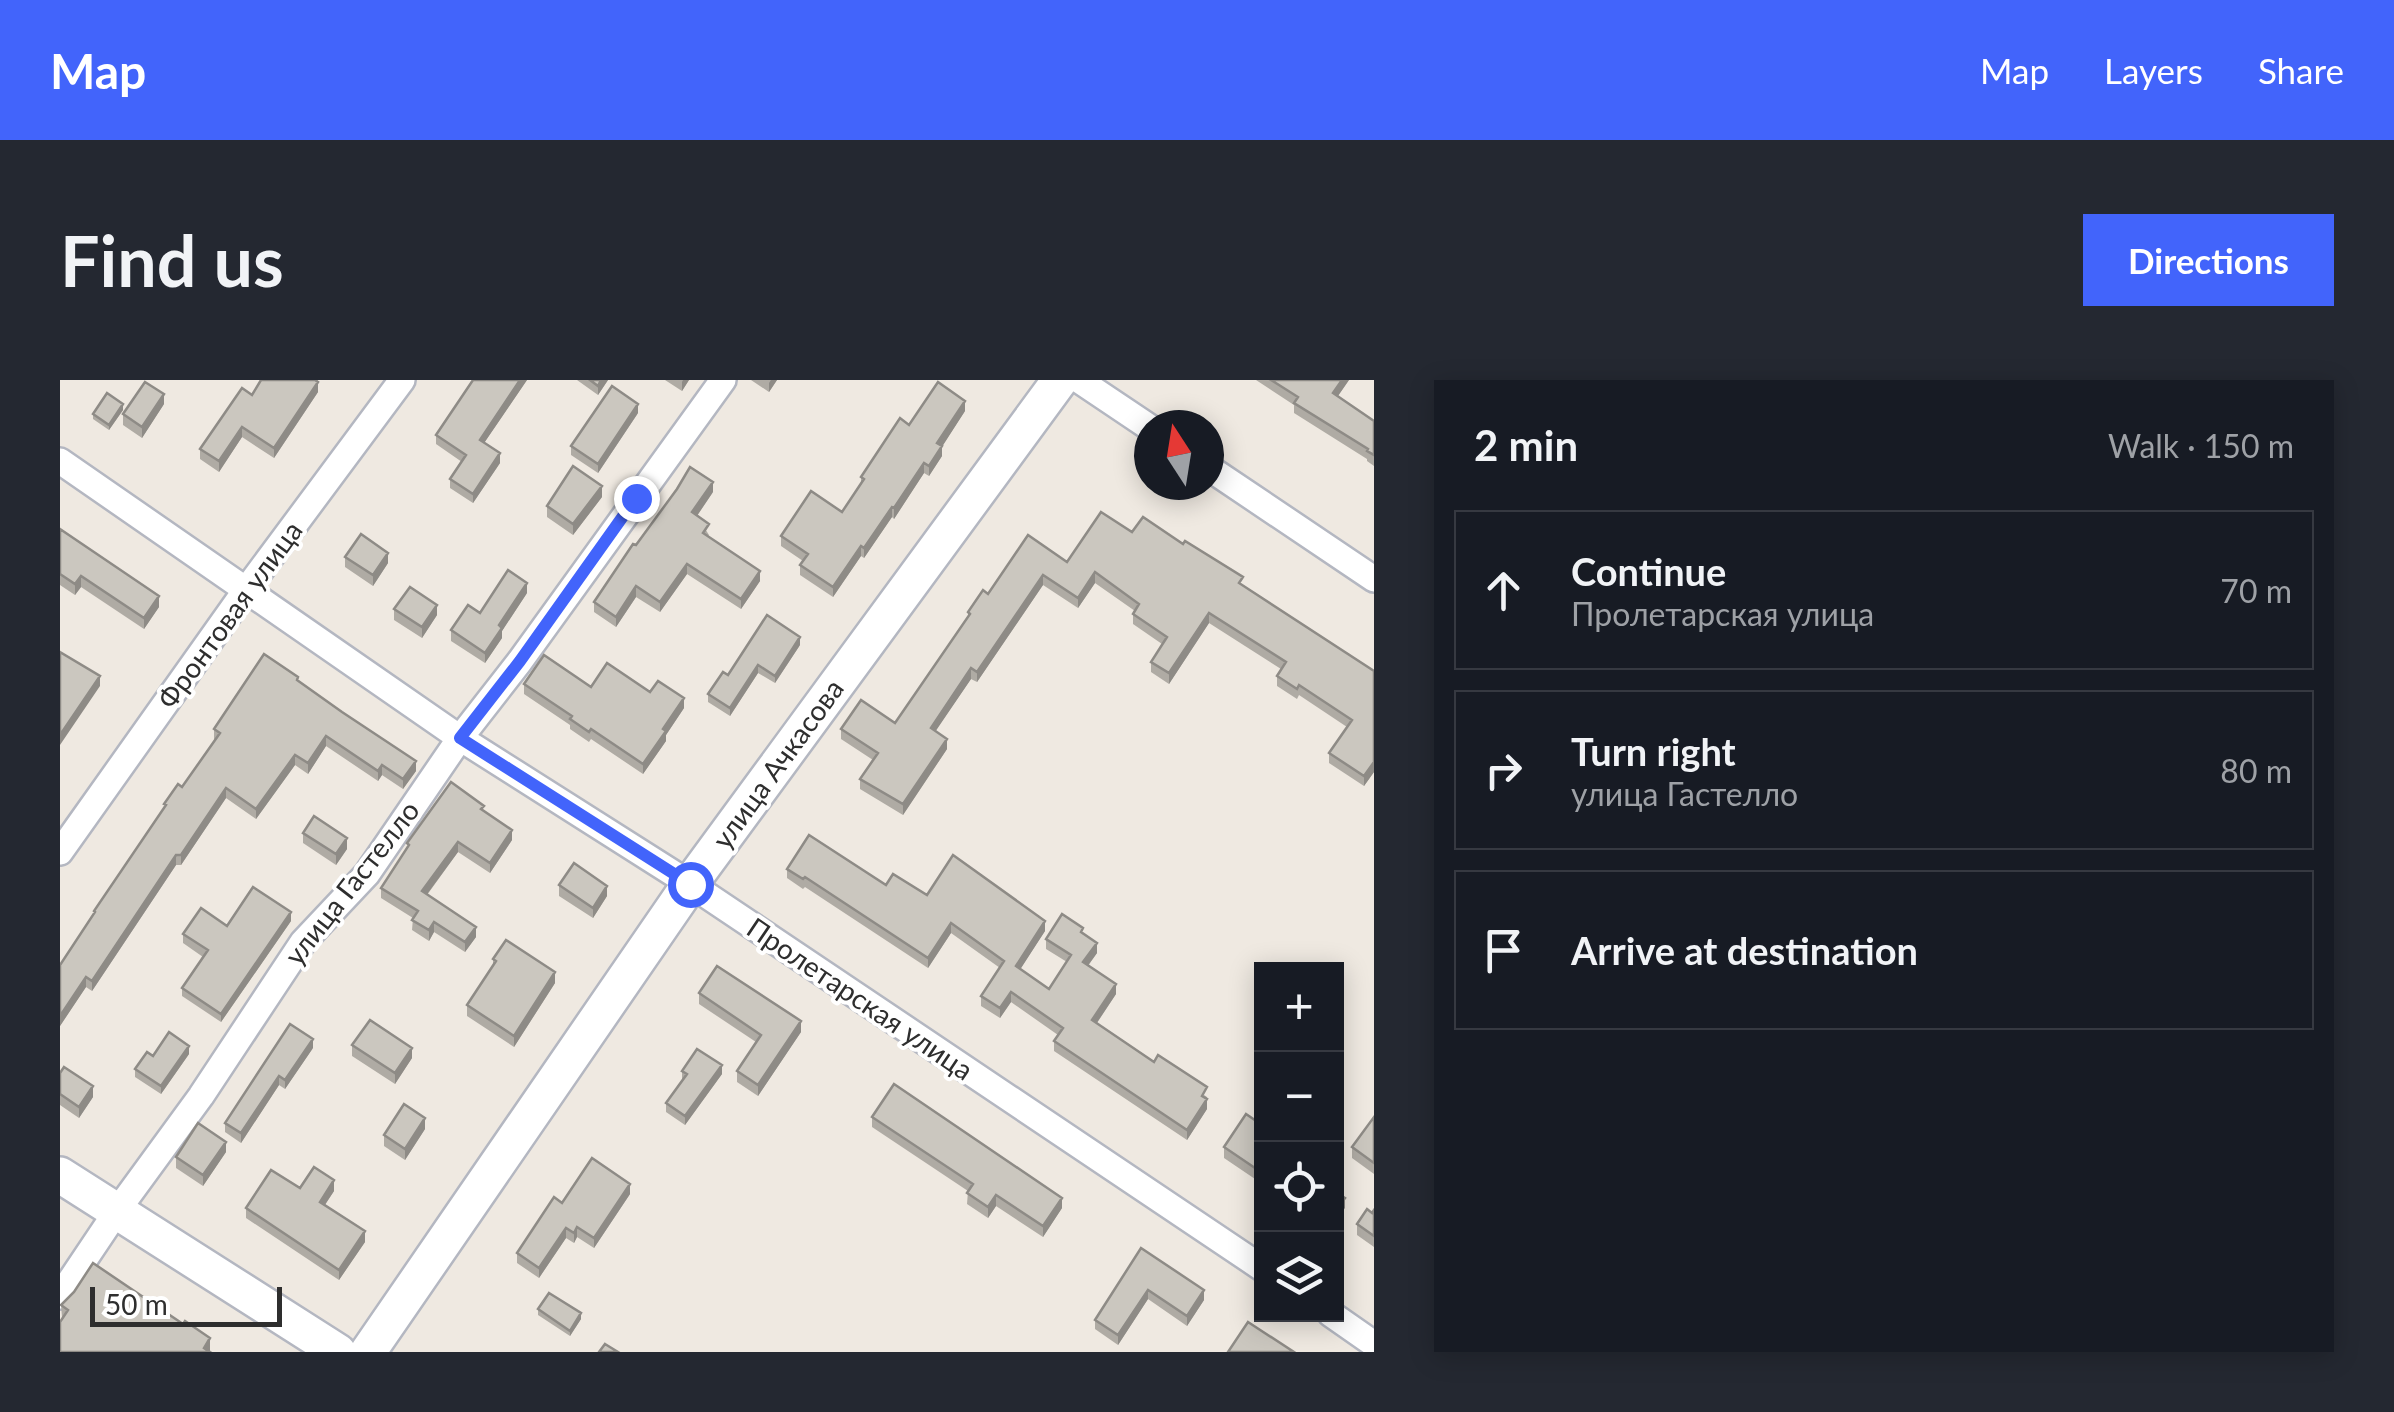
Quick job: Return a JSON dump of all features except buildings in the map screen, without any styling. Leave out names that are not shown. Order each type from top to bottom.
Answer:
[{"type":"street","name":"Фронтовая улица","points":[[60,852],[246,590],[402,380]]},
{"type":"street","name":"улица Гастелло","points":[[60,1296],[201,1096],[303,942],[368,874],[460,738],[723,380]]},
{"type":"street","name":"улица Ачкасова","points":[[368,1352],[690,884],[1060,380]]},
{"type":"street","points":[[1079,380],[1134,417]]},
{"type":"street","name":"Пролетарская улица","points":[[60,461],[460,738],[690,884],[1254,1263]]},
{"type":"street","points":[[1224,478],[1374,579]]},
{"type":"street","points":[[60,1175],[338,1352]]},
{"type":"street","points":[[1342,1322],[1374,1344]]},
{"type":"route","points":[[636,498],[460,738],[690,884]]}]
